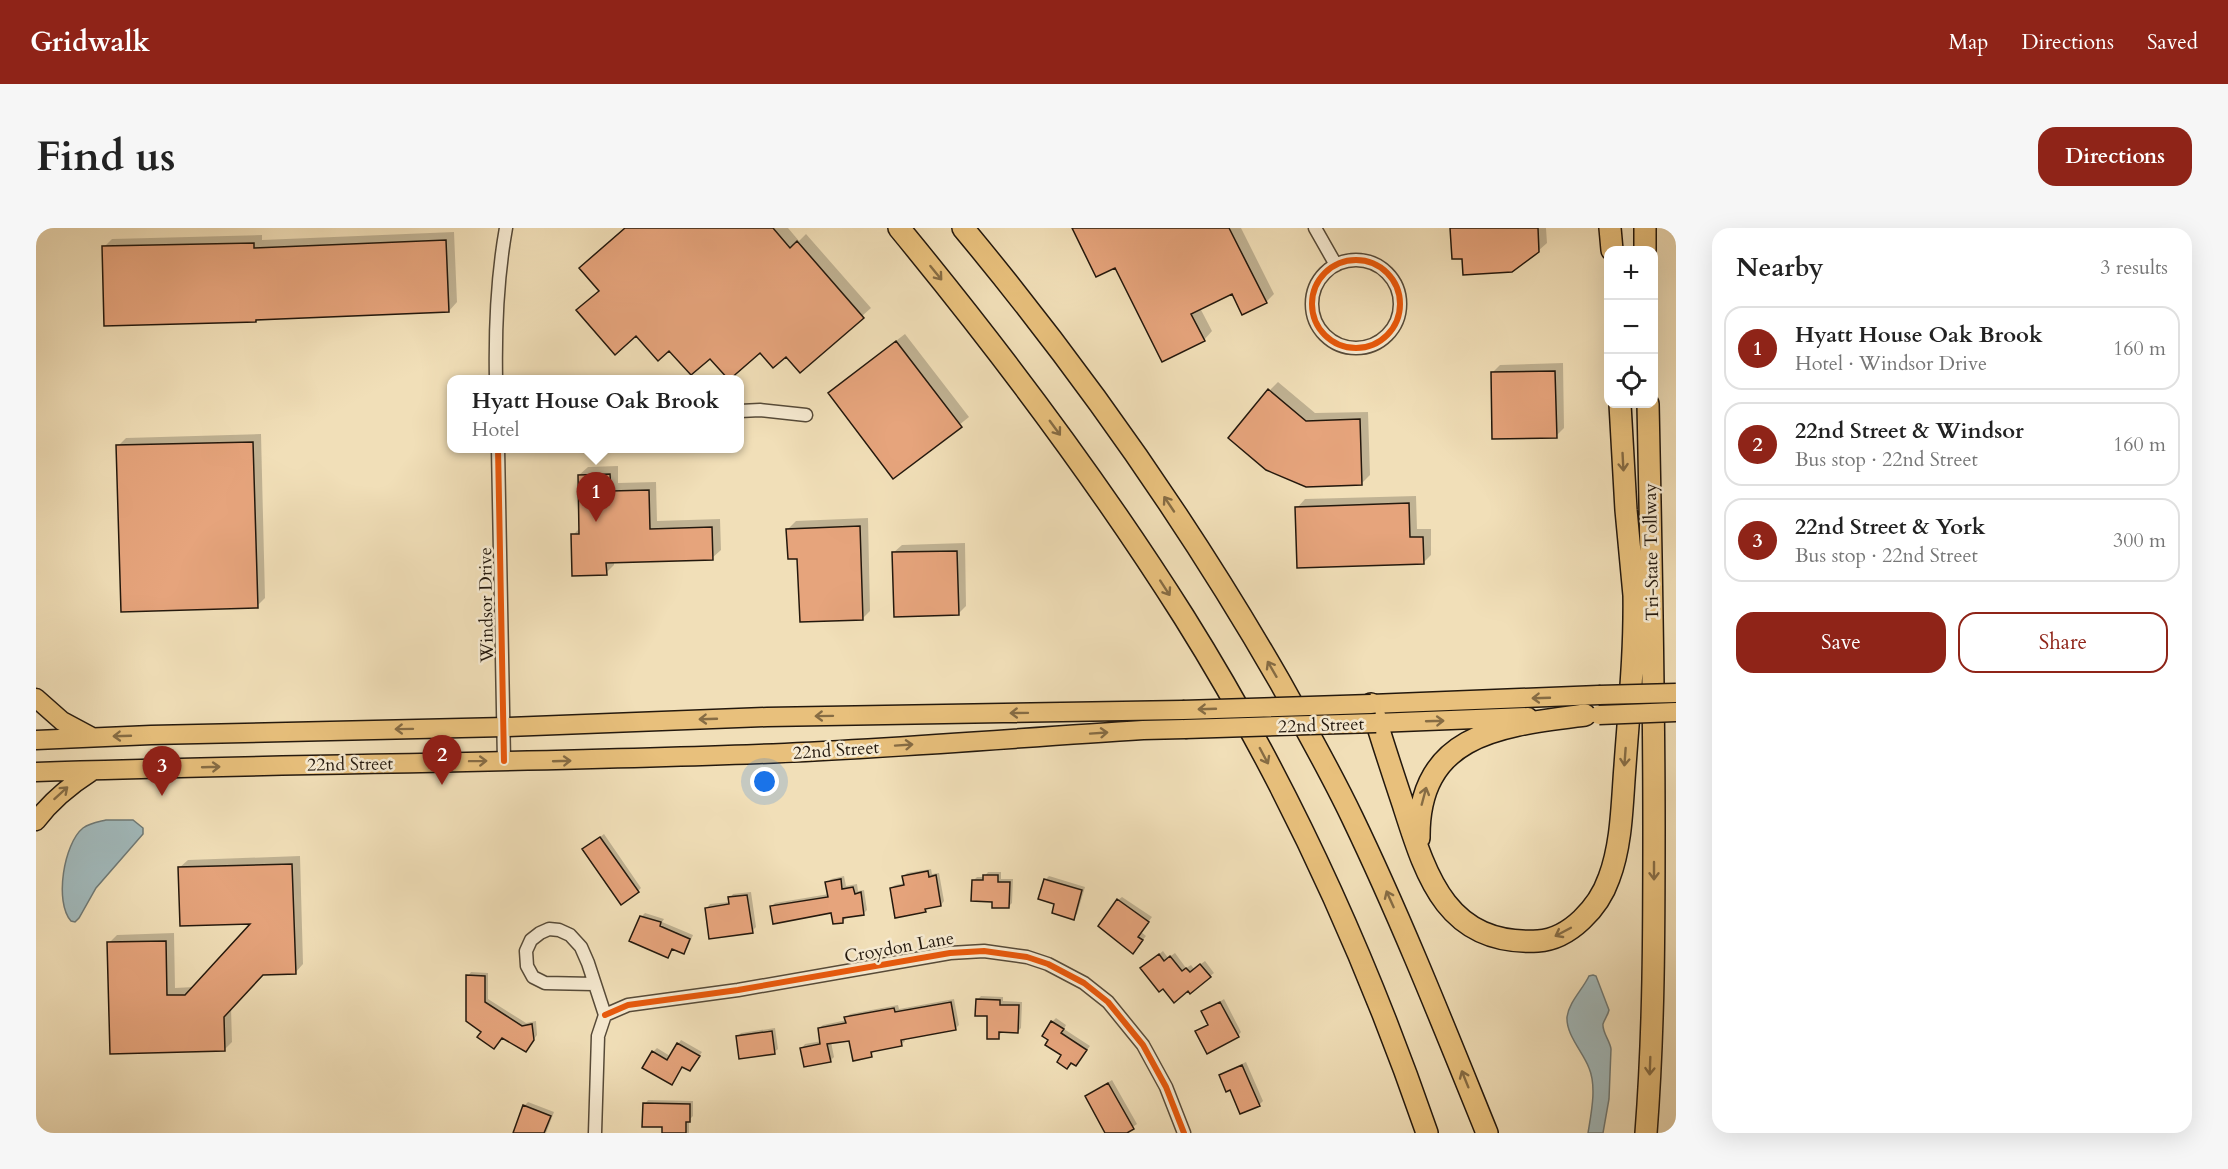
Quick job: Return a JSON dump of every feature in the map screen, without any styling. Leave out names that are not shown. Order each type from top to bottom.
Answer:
[{"type":"highway","points":[[899,228],[992,344],[1077,458],[1159,578],[1222,681],[1278,783],[1344,920],[1387,1023],[1427,1133]]},
{"type":"highway","points":[[963,228],[1061,353],[1151,478],[1200,550],[1269,664],[1352,816],[1418,963],[1487,1133]]},
{"type":"highway","points":[[1611,228],[1612,246]]},
{"type":"highway","points":[[1645,228],[1645,246]]},
{"type":"highway","points":[[1620,408],[1626,510],[1654,813]]},
{"type":"highway","name":"Tri-State Tollway","points":[[1646,1133],[1653,1000],[1654,813],[1648,408]]},
{"type":"highway","points":[[1374,714],[1419,854],[1440,896],[1451,910],[1468,924],[1489,936],[1516,942],[1542,941],[1563,933],[1583,919],[1603,894],[1610,878],[1618,836],[1633,659],[1634,594]]},
{"type":"highway","points":[[1419,854],[1419,830],[1425,789],[1433,772],[1446,757],[1464,744],[1495,731],[1538,721],[1592,715]]},
{"type":"main road","name":"22nd Street","points":[[36,772],[762,754],[1185,729],[1599,695],[1676,693]]},
{"type":"main road","points":[[36,698],[62,721],[92,737]]},
{"type":"main road","name":"22nd Street","points":[[36,740],[779,717],[1183,710],[1592,715],[1676,712]]},
{"type":"main road","points":[[36,821],[50,803],[68,786],[92,771]]},
{"type":"street","points":[[496,375],[498,286],[506,228]]},
{"type":"street","points":[[1316,228],[1336,265]]},
{"type":"street","points":[[1349,260],[1362,260],[1386,271],[1394,282],[1401,307],[1398,320],[1390,333],[1378,343],[1364,348],[1349,348],[1334,343],[1319,329],[1312,309],[1312,296],[1321,278],[1336,265],[1349,260]]},
{"type":"street","points":[[744,411],[760,410],[806,415]]},
{"type":"street","name":"Windsor Drive","points":[[498,453],[504,761]]},
{"type":"street","points":[[594,984],[545,983],[532,977],[527,966],[526,951],[531,940],[549,929],[559,930],[570,935],[581,947],[588,963],[605,1015],[598,1036],[595,1133]]},
{"type":"street","name":"Croydon Lane","points":[[605,1015],[628,1005],[738,990],[950,953],[984,951],[1027,957],[1069,974],[1108,1002],[1146,1051],[1166,1087],[1185,1133]]},
{"type":"water","points":[[106,820],[133,820],[143,828],[143,834],[96,888],[79,918],[75,922],[71,921],[63,901],[62,887],[66,859],[76,836],[83,828]]},
{"type":"water","points":[[1589,976],[1596,976],[1609,1010],[1603,1024],[1611,1049],[1609,1099],[1603,1133],[1588,1133],[1593,1083],[1586,1062],[1567,1024],[1570,1006]]},
{"type":"building","points":[[625,228],[773,228],[790,248],[797,241],[864,318],[800,373],[786,357],[773,368],[760,353],[735,375],[724,375],[710,359],[691,375],[669,351],[658,361],[636,336],[615,355],[576,310],[599,291],[579,268]]},
{"type":"building","points":[[1072,228],[1229,228],[1267,303],[1242,315],[1232,294],[1191,314],[1205,341],[1162,362],[1115,268],[1096,277]]},
{"type":"building","points":[[1450,228],[1538,228],[1539,252],[1512,272],[1463,275],[1462,259],[1452,259]]},
{"type":"building","points":[[446,240],[449,312],[256,320],[256,322],[104,326],[102,246],[254,243],[254,248]]},
{"type":"building","points":[[896,341],[962,427],[893,479],[828,393]]},
{"type":"building","points":[[1555,371],[1557,438],[1492,439],[1491,372]]},
{"type":"building","points":[[1268,389],[1306,421],[1360,419],[1362,485],[1306,487],[1266,470],[1228,438]]},
{"type":"building","points":[[253,442],[258,608],[121,612],[116,445]]},
{"type":"building","points":[[610,474],[611,491],[649,490],[650,529],[712,527],[713,560],[606,563],[607,575],[572,576],[571,534],[579,534],[578,475]]},
{"type":"building","points":[[1409,503],[1410,537],[1423,537],[1424,564],[1297,568],[1295,507]]},
{"type":"building","points":[[860,526],[863,620],[800,622],[797,559],[788,559],[786,529]]},
{"type":"building","points":[[957,551],[959,615],[894,617],[892,552]]},
{"type":"building","points":[[600,837],[639,892],[621,905],[582,849]]},
{"type":"building","points":[[292,864],[296,974],[263,975],[224,1017],[225,1051],[110,1054],[107,942],[166,941],[167,995],[185,995],[250,924],[180,926],[178,867]]},
{"type":"building","points":[[928,871],[929,877],[936,875],[941,906],[925,909],[926,912],[895,918],[890,888],[904,885],[902,876]]},
{"type":"building","points":[[983,875],[998,875],[998,882],[1010,882],[1009,908],[992,908],[992,902],[971,901],[972,880],[983,880]]},
{"type":"building","points":[[841,879],[842,889],[853,887],[855,894],[861,892],[864,915],[843,918],[843,923],[833,924],[831,913],[773,924],[770,906],[828,897],[825,882]]},
{"type":"building","points":[[1044,879],[1082,890],[1074,920],[1052,913],[1054,904],[1038,899]]},
{"type":"building","points":[[747,895],[753,933],[709,939],[705,908],[729,904],[728,897]]},
{"type":"building","points":[[1117,899],[1149,922],[1138,937],[1143,940],[1133,954],[1098,926]]},
{"type":"building","points":[[640,916],[661,922],[660,926],[690,939],[684,954],[672,949],[668,958],[629,941]]},
{"type":"building","points":[[1159,954],[1164,961],[1170,956],[1182,971],[1186,968],[1190,972],[1200,964],[1211,977],[1190,994],[1188,991],[1174,1003],[1163,989],[1159,992],[1140,968]]},
{"type":"building","points":[[466,975],[485,976],[485,1002],[522,1026],[532,1024],[534,1040],[526,1052],[502,1038],[494,1049],[477,1037],[481,1032],[466,1021]]},
{"type":"building","points":[[976,999],[1000,1000],[1000,1005],[1019,1005],[1018,1033],[999,1032],[999,1039],[987,1039],[987,1016],[975,1016]]},
{"type":"building","points":[[951,1002],[956,1030],[901,1040],[902,1046],[871,1052],[872,1057],[853,1061],[849,1041],[827,1044],[831,1062],[804,1067],[800,1048],[820,1044],[818,1028],[846,1023],[844,1017],[894,1008],[895,1012]]},
{"type":"building","points":[[1220,1002],[1239,1037],[1207,1054],[1195,1031],[1208,1025],[1201,1011]]},
{"type":"building","points":[[1051,1021],[1064,1029],[1061,1033],[1087,1050],[1076,1066],[1071,1063],[1067,1069],[1057,1062],[1061,1055],[1045,1045],[1048,1040],[1042,1036]]},
{"type":"building","points":[[772,1031],[775,1054],[739,1059],[736,1036]]},
{"type":"building","points":[[677,1043],[700,1056],[690,1071],[682,1067],[672,1085],[642,1068],[652,1051],[667,1060]]},
{"type":"building","points":[[1242,1065],[1260,1106],[1240,1114],[1230,1090],[1226,1092],[1219,1075]]},
{"type":"building","points":[[1108,1083],[1134,1129],[1127,1133],[1105,1133],[1085,1096]]},
{"type":"building","points":[[643,1103],[690,1104],[690,1122],[686,1122],[686,1133],[662,1133],[662,1127],[642,1127]]},
{"type":"building","points":[[523,1105],[551,1116],[544,1133],[513,1133]]},
{"type":"cycle path","points":[[1356,260],[1373,263],[1387,273],[1397,287],[1400,304],[1397,321],[1387,335],[1373,345],[1356,348],[1339,345],[1325,335],[1315,321],[1312,304],[1315,287],[1325,273],[1339,263],[1356,260]]},
{"type":"cycle path","points":[[498,453],[504,761]]},
{"type":"cycle path","points":[[605,1015],[628,1005],[738,990],[950,953],[984,951],[1027,957],[1048,964],[1084,983],[1108,1002],[1143,1045],[1166,1087],[1184,1133]]},
{"type":"place","name":"Hyatt House Oak Brook","points":[[596,522]]},
{"type":"place","name":"22nd Street & Windsor","points":[[442,785]]},
{"type":"place","name":"22nd Street & York","points":[[162,796]]}]
